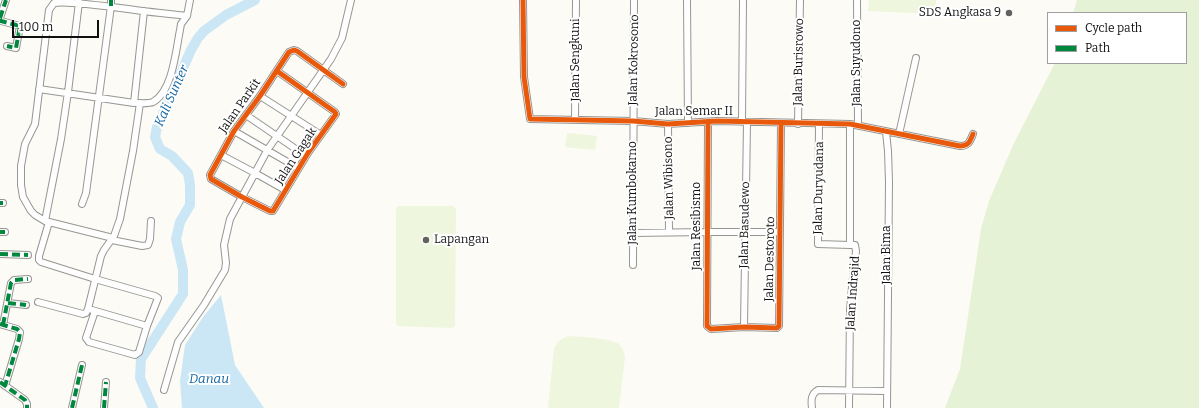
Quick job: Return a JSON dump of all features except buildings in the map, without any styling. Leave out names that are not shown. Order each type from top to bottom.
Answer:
[{"type":"street","points":[[6,0],[0,19],[1,21],[20,26],[16,48],[7,46]]},
{"type":"street","points":[[39,89],[137,103],[153,102],[167,86],[173,66],[180,30],[187,16],[190,0]]},
{"type":"street","points":[[164,390],[178,342],[204,305],[225,270],[226,263],[224,244],[230,219],[276,136],[331,60],[342,38],[351,0]]},
{"type":"street","name":"Jalan Semar II","points":[[524,0],[524,77],[530,119],[633,121],[668,124],[744,122],[858,125]]},
{"type":"street","name":"Jalan Sengkuni","points":[[576,0],[576,120]]},
{"type":"street","name":"Jalan Kokrosono","points":[[633,121],[634,0]]},
{"type":"street","points":[[687,0],[688,123]]},
{"type":"street","name":"Jalan Basudewo","points":[[743,0],[745,232],[744,327]]},
{"type":"street","name":"Jalan Burisrowo","points":[[798,124],[800,0]]},
{"type":"street","name":"Jalan Suyudono","points":[[857,0],[858,125]]},
{"type":"street","points":[[150,221],[150,239],[148,245],[142,246],[47,221],[35,215],[30,211],[21,185],[22,154],[25,144],[35,124],[49,10],[54,3],[57,1],[111,3],[144,11],[187,16]]},
{"type":"street","points":[[79,2],[61,139],[39,260],[41,262],[156,297],[158,300],[147,326],[139,352],[135,355],[89,342],[86,338],[95,311]]},
{"type":"street","points":[[82,204],[86,193],[111,3]]},
{"type":"street","points":[[38,302],[83,314],[86,313],[101,256],[117,231],[133,151],[144,11]]},
{"type":"street","name":"Jalan Parkit","points":[[242,197],[211,179],[210,175],[234,131],[260,96],[289,52],[294,50],[324,70]]},
{"type":"street","points":[[898,134],[916,58]]},
{"type":"street","points":[[324,70],[343,84]]},
{"type":"street","points":[[277,71],[308,93]]},
{"type":"street","name":"Jalan Gagak","points":[[242,197],[270,212],[272,211],[298,168],[335,116],[335,112],[308,93]]},
{"type":"street","points":[[260,96],[292,115],[321,135]]},
{"type":"street","points":[[246,115],[306,156]]},
{"type":"street","name":"Jalan Kumbokarno","points":[[633,121],[633,264]]},
{"type":"street","name":"Jalan Resibismo","points":[[708,122],[707,326],[711,329]]},
{"type":"street","name":"Jalan Destoroto","points":[[711,329],[744,327],[777,328],[779,326],[781,123]]},
{"type":"street","name":"Jalan Wibisono","points":[[668,124],[669,232]]},
{"type":"street","name":"Jalan Duryudana","points":[[819,124],[818,244],[850,245]]},
{"type":"street","name":"Jalan Indrajid","points":[[849,391],[851,295],[856,251],[855,245],[850,245],[850,124]]},
{"type":"street","points":[[858,125],[886,132],[964,146],[969,143],[973,134]]},
{"type":"street","points":[[234,131],[298,168]]},
{"type":"street","name":"Jalan Bima","points":[[886,132],[889,182],[887,408]]},
{"type":"street","points":[[221,155],[285,190]]},
{"type":"street","points":[[634,233],[780,232]]},
{"type":"street","points":[[0,254],[28,255]]},
{"type":"street","points":[[28,279],[13,281],[2,325],[18,329],[20,332],[3,384],[25,400],[28,408]]},
{"type":"street","points":[[8,303],[26,305]]},
{"type":"street","points":[[88,309],[147,326]]},
{"type":"street","points":[[72,408],[82,365]]},
{"type":"street","points":[[104,408],[106,382]]},
{"type":"street","points":[[812,408],[814,393],[818,390],[886,391]]},
{"type":"street","points":[[849,391],[849,408]]},
{"type":"green space","points":[[869,0],[936,0],[935,14],[868,11]]},
{"type":"green space","points":[[1077,0],[1199,0],[1199,408],[945,408],[960,369],[981,229],[989,201],[1013,145],[1054,64],[1187,64],[1187,12],[1073,12]]},
{"type":"green space","points":[[567,133],[597,136],[595,150],[565,147]]},
{"type":"green space","name":"Lapangan","points":[[398,206],[453,206],[456,209],[455,326],[452,328],[397,326],[396,209]]},
{"type":"green space","points":[[569,336],[604,339],[621,346],[625,357],[619,408],[548,408],[554,348],[560,340]]},
{"type":"water","name":"Danau","points":[[221,295],[235,365],[264,408],[182,408],[180,381],[185,345],[203,317]]},
{"type":"waterway","name":"Kali Sunter","points":[[153,408],[140,378],[141,359],[183,294],[183,270],[176,239],[180,222],[190,205],[190,185],[188,173],[172,156],[160,149],[155,137],[157,127],[191,50],[198,38],[204,31],[226,15],[255,0]]},
{"type":"marked path","points":[[0,18],[6,0]]},
{"type":"marked path","points":[[111,0],[111,6]]},
{"type":"marked path","points":[[0,19],[1,21],[20,26],[16,48],[7,46]]},
{"type":"marked path","points":[[0,232],[5,232]]},
{"type":"marked path","points":[[0,254],[28,255]]},
{"type":"marked path","points":[[3,325],[11,283],[14,280],[28,279]]},
{"type":"marked path","points":[[8,303],[26,305]]},
{"type":"marked path","points":[[0,324],[17,329],[20,332],[5,386]]},
{"type":"marked path","points":[[72,408],[82,365]]},
{"type":"marked path","points":[[0,382],[25,400],[27,408]]},
{"type":"marked path","points":[[104,408],[106,382]]},
{"type":"cycle path","points":[[523,0],[524,77],[530,119],[633,121],[668,124],[717,121],[850,124],[960,146],[967,144],[973,134]]},
{"type":"cycle path","points":[[277,71],[336,114],[308,153],[273,211],[270,211],[211,179],[210,175],[234,131],[260,96],[289,52],[294,50],[297,51],[343,84]]},
{"type":"cycle path","points":[[708,122],[707,326],[711,329],[744,327],[777,328],[779,326],[781,123]]},
{"type":"place","name":"SDS Angkasa 9","points":[[1009,13]]},
{"type":"place","name":"Lapangan","points":[[426,240]]}]
